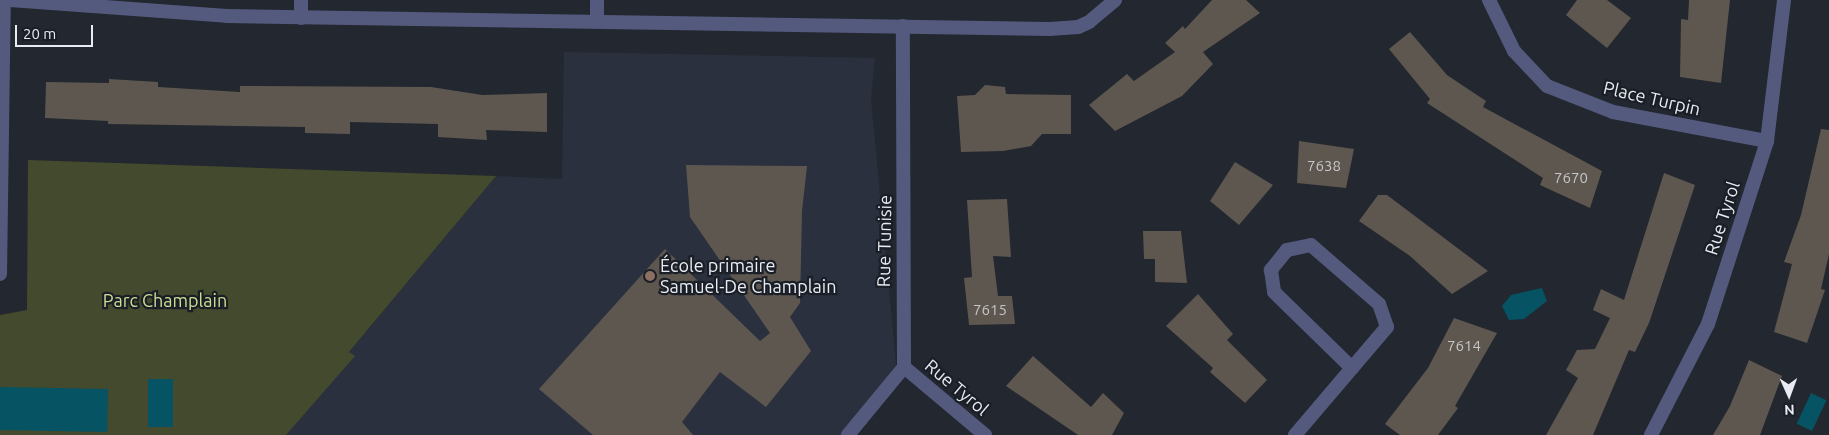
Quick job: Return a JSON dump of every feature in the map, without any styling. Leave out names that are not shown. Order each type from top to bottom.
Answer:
[{"type":"street","points":[[0,274],[4,0]]},
{"type":"street","points":[[10,0],[179,15],[1067,29],[1089,22],[1115,0]]},
{"type":"street","points":[[301,18],[302,0]]},
{"type":"street","points":[[597,0],[597,21]]},
{"type":"street","name":"Place Turpin","points":[[1489,0],[1514,51],[1547,86],[1613,112],[1767,141]]},
{"type":"street","name":"Rue Tyrol","points":[[1651,435],[1708,324],[1767,141],[1784,0]]},
{"type":"street","name":"Rue Tunisie","points":[[903,26],[904,367]]},
{"type":"street","points":[[1295,435],[1387,327],[1379,304],[1311,244],[1287,250],[1270,270],[1274,292],[1352,368]]},
{"type":"street","points":[[848,435],[904,367]]},
{"type":"street","name":"Rue Tyrol","points":[[904,367],[985,435]]},
{"type":"shaded area","name":"École primaire Samuel-De Champlain","points":[[564,52],[875,58],[871,99],[897,374],[842,435],[280,435],[496,176],[562,179]]},
{"type":"green space","name":"Parc Champlain","points":[[28,160],[496,176],[349,352],[355,356],[286,435],[0,435],[0,315],[27,310]]},
{"type":"water","points":[[1542,288],[1547,301],[1524,319],[1509,320],[1502,306],[1511,295]]},
{"type":"water","points":[[148,379],[173,379],[173,427],[148,427]]},
{"type":"water","points":[[0,387],[108,389],[107,432],[0,430]]},
{"type":"water","points":[[1811,393],[1826,400],[1812,431],[1797,424]]},
{"type":"building","points":[[1212,0],[1246,0],[1260,13],[1203,52],[1213,64],[1182,96],[1115,131],[1089,105],[1127,74],[1134,81],[1175,52],[1165,43],[1183,26],[1185,29]]},
{"type":"building","points":[[1577,0],[1607,0],[1631,18],[1607,48],[1566,15]]},
{"type":"building","points":[[1689,0],[1730,0],[1721,83],[1680,77],[1681,19],[1688,20]]},
{"type":"building","points":[[1410,32],[1447,75],[1486,101],[1483,107],[1602,171],[1590,208],[1540,185],[1543,178],[1427,103],[1430,99],[1389,49]]},
{"type":"building","points":[[109,79],[158,82],[158,87],[240,92],[240,86],[431,87],[482,95],[547,93],[547,132],[486,130],[487,140],[438,137],[438,124],[350,122],[350,134],[305,133],[305,127],[108,124],[108,121],[45,118],[46,82],[109,83]]},
{"type":"building","points":[[985,85],[1005,87],[1006,94],[1071,95],[1071,134],[1042,134],[1031,146],[1003,151],[961,152],[957,96],[975,95]]},
{"type":"building","points":[[1821,129],[1829,130],[1829,254],[1821,289],[1825,290],[1807,343],[1774,332],[1792,264],[1784,262],[1801,215]]},
{"type":"building","points":[[1299,141],[1354,149],[1346,188],[1297,183]]},
{"type":"building","points":[[1235,162],[1273,185],[1239,225],[1210,201]]},
{"type":"building","points":[[686,165],[807,166],[802,211],[800,303],[790,317],[811,351],[766,407],[720,372],[682,422],[693,435],[593,435],[539,389],[665,249],[760,341],[770,333],[690,217]]},
{"type":"building","points":[[1664,173],[1695,185],[1649,323],[1635,352],[1629,350],[1593,435],[1546,435],[1578,378],[1566,370],[1577,350],[1595,349],[1610,318],[1593,310],[1601,289],[1624,300]]},
{"type":"building","points":[[1378,195],[1387,195],[1488,271],[1452,294],[1410,256],[1359,221]]},
{"type":"building","points":[[1007,199],[1011,257],[993,256],[998,296],[1012,296],[1015,324],[969,325],[964,278],[972,277],[967,200]]},
{"type":"building","points":[[1143,231],[1181,231],[1187,283],[1155,282],[1155,259],[1144,259]]},
{"type":"building","points":[[1198,294],[1233,334],[1227,340],[1267,380],[1245,403],[1210,372],[1213,368],[1166,326]]},
{"type":"building","points":[[1454,318],[1497,333],[1455,406],[1458,408],[1438,435],[1400,435],[1385,424],[1428,368]]},
{"type":"building","points":[[1033,356],[1091,407],[1103,393],[1124,413],[1112,435],[1078,435],[1006,386]]},
{"type":"building","points":[[1749,360],[1782,376],[1760,435],[1713,435],[1730,406]]},
{"type":"place","name":"École primaire Samuel-De Champlain","points":[[650,276]]}]
